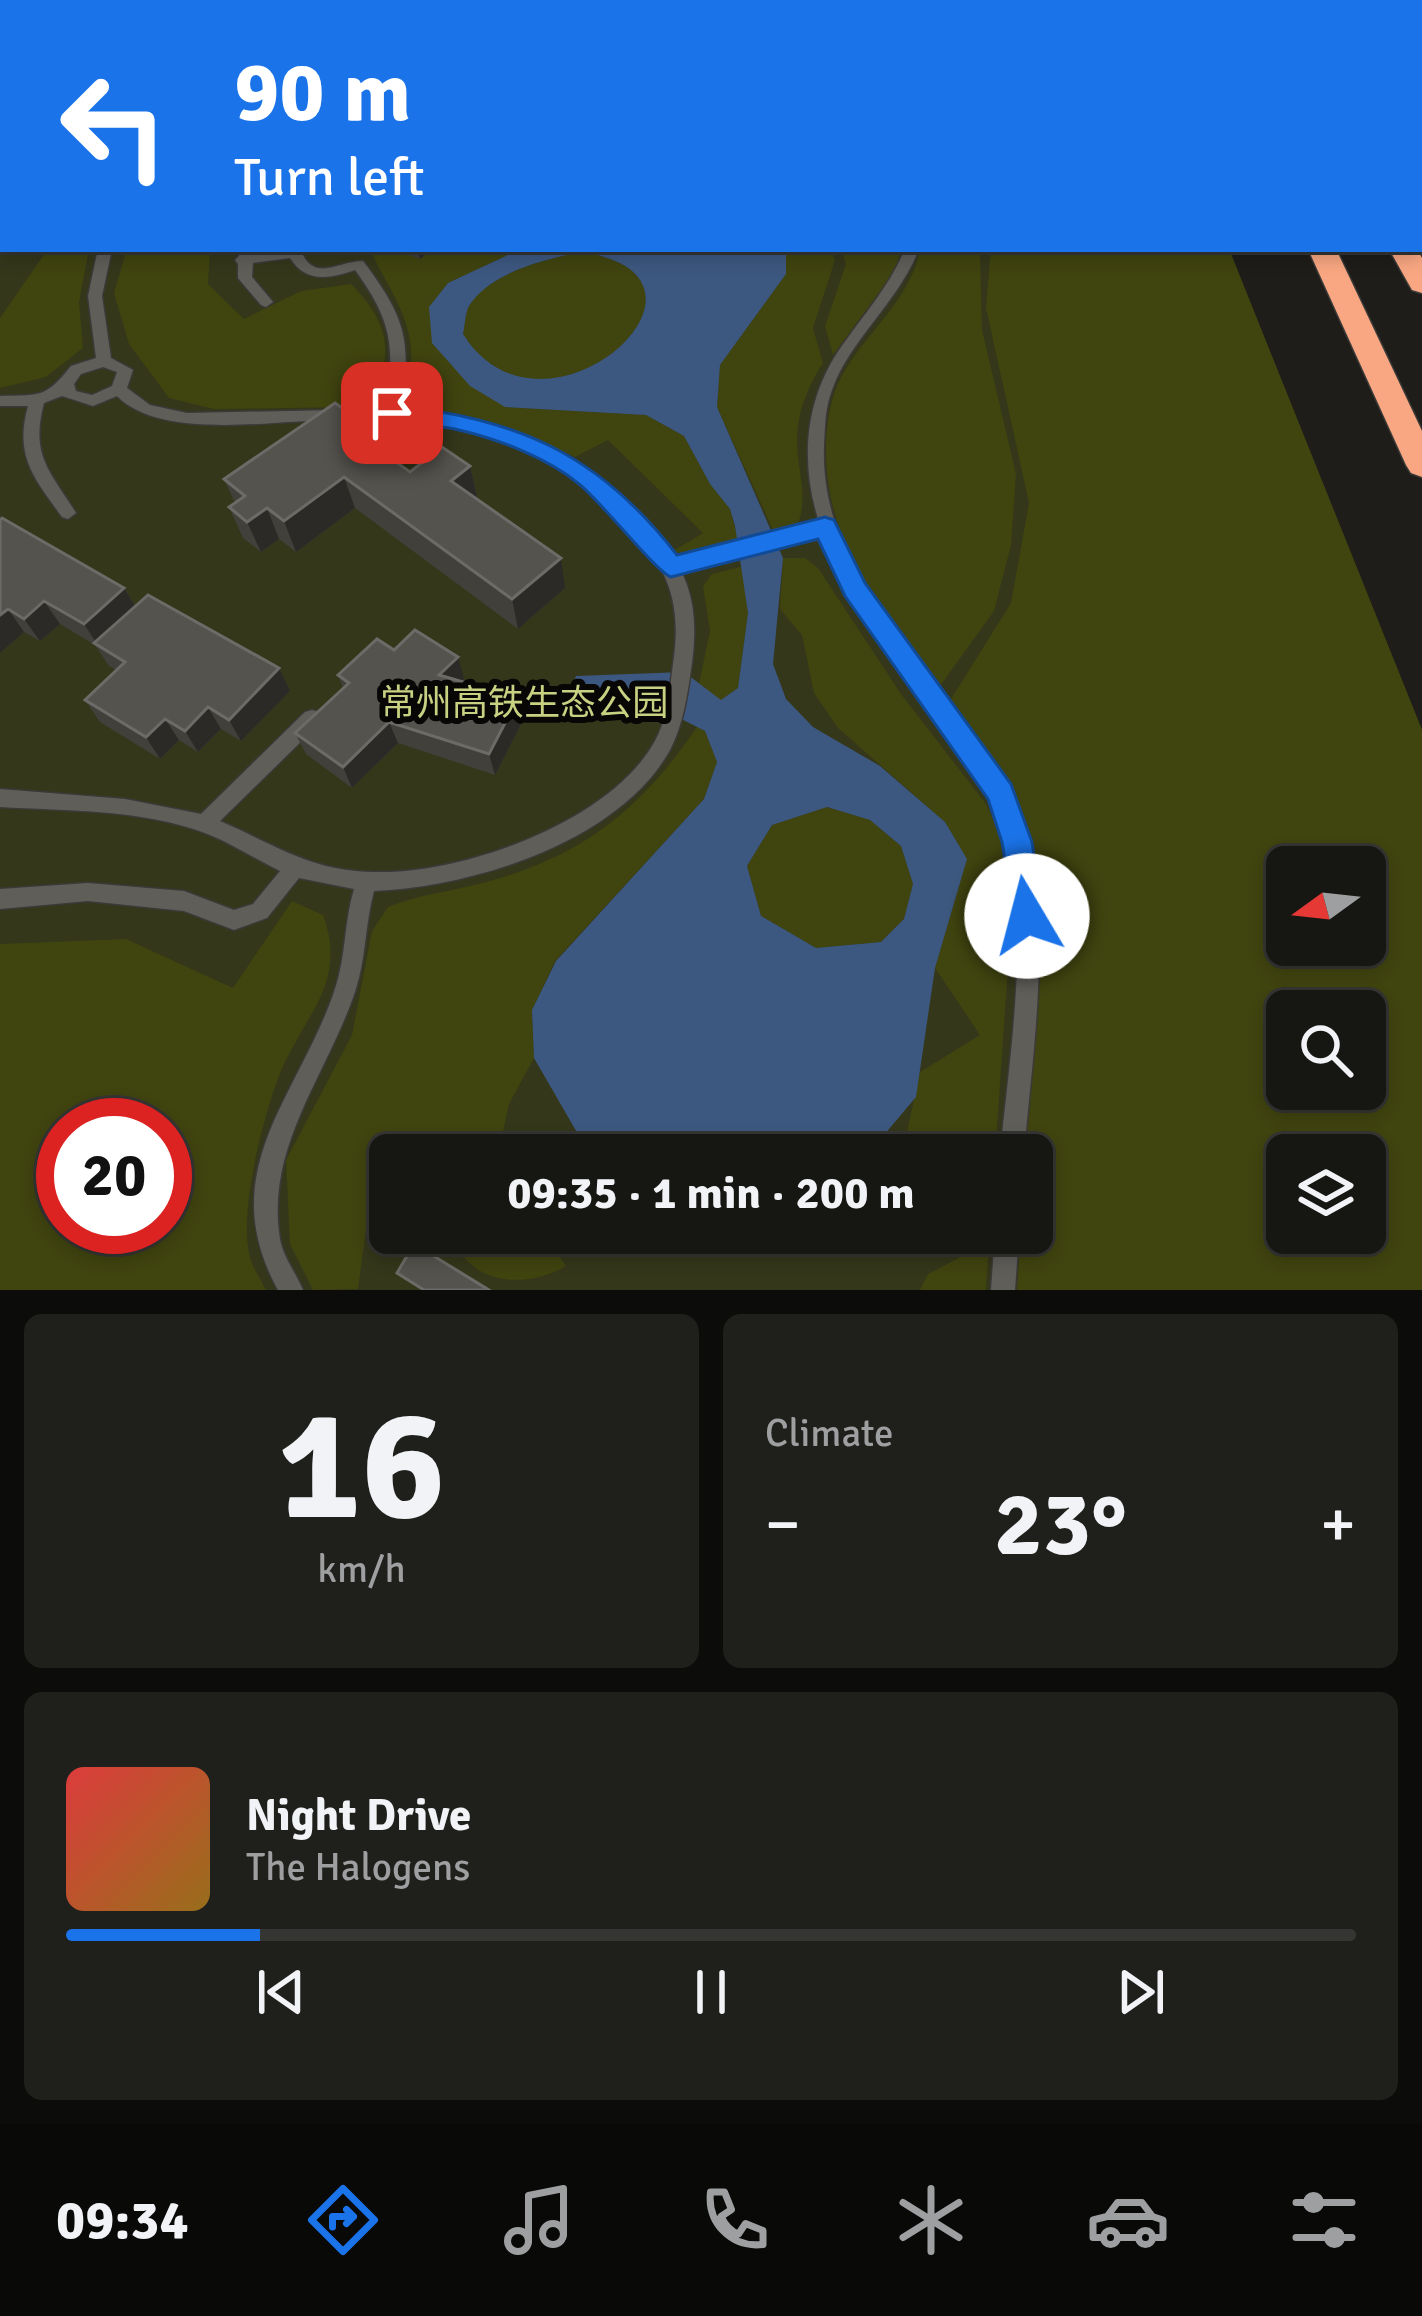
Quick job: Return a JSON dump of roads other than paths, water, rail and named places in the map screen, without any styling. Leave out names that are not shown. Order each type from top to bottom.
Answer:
[{"type":"highway","points":[[1323,252],[1422,465]]},
{"type":"highway","points":[[1405,252],[1422,284]]},
{"type":"lane","points":[[104,252],[95,296],[104,361]]},
{"type":"lane","points":[[266,302],[245,278],[244,254],[277,252]]},
{"type":"lane","points":[[294,252],[298,264],[313,274],[334,274],[359,256],[394,321],[403,359],[392,413]]},
{"type":"lane","points":[[911,252],[904,275],[838,364],[818,406],[813,455],[816,495],[825,527],[855,589],[1001,793],[1017,842],[1027,916],[1013,1134]]},
{"type":"lane","points":[[0,401],[37,400],[66,389],[76,370],[104,361],[124,370],[119,389],[103,399],[83,401],[66,389]]},
{"type":"lane","points":[[0,797],[154,811],[205,824],[295,868],[366,883],[431,878],[505,858],[568,831],[631,785],[670,736],[686,638],[682,596],[671,567],[645,532],[586,476],[526,444],[460,421],[392,413],[169,417],[130,404],[119,389]]},
{"type":"lane","points":[[37,400],[28,427],[28,456],[68,513]]},
{"type":"lane","points":[[671,567],[825,527]]},
{"type":"lane","points":[[205,824],[329,701]]},
{"type":"lane","points":[[0,899],[88,892],[184,901],[234,920],[260,911],[295,868]]},
{"type":"lane","points":[[291,1290],[268,1243],[268,1165],[297,1087],[327,1041],[348,983],[357,908],[366,883]]},
{"type":"lane","points":[[1003,1290],[1006,1254]]},
{"type":"water","points":[[515,252],[581,252],[786,252],[786,274],[720,365],[717,407],[783,558],[773,664],[786,699],[813,727],[880,766],[945,822],[967,859],[935,968],[916,1097],[885,1134],[578,1134],[534,1058],[532,1010],[556,961],[704,799],[717,762],[705,731],[634,695],[572,688],[576,676],[684,672],[721,700],[738,688],[748,613],[730,509],[684,436],[646,415],[505,407],[470,386],[432,343],[429,307],[448,283]],"holes":[[[581,252],[628,268],[645,293],[639,323],[616,350],[580,371],[539,379],[498,368],[463,334],[469,306],[478,294],[535,263]],[[827,807],[870,820],[901,846],[913,884],[904,919],[881,942],[816,948],[761,916],[747,866],[772,825]]]},
{"type":"park label","name":"常州高铁生态公园","points":[[524,702]]}]
